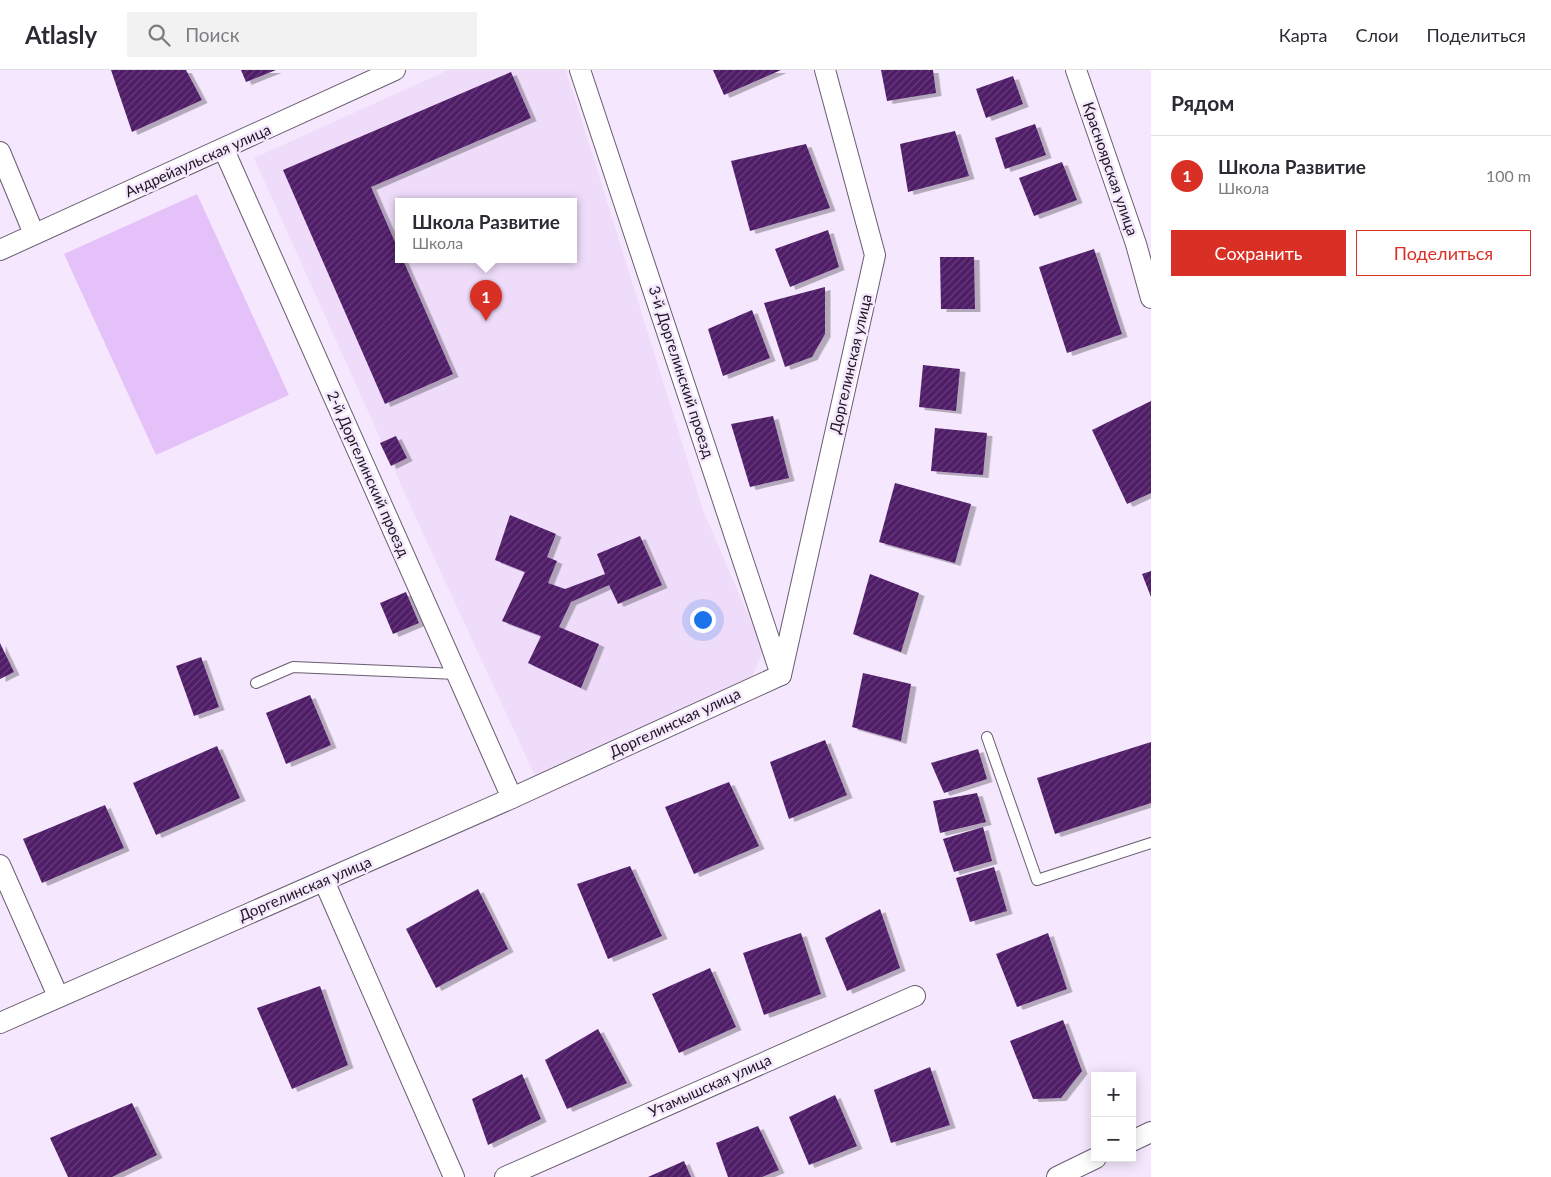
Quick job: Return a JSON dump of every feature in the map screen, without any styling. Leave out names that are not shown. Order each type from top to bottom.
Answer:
[{"type":"street","name":"Андрейаульская улица","points":[[0,250],[224,150],[395,70]]},
{"type":"street","name":"3-й Доргелинский проезд","points":[[580,70],[781,674]]},
{"type":"street","name":"Доргелинская улица","points":[[0,1023],[512,798],[781,674],[875,255],[825,70]]},
{"type":"street","name":"Красноярская улица","points":[[1076,70],[1136,244],[1151,298]]},
{"type":"street","name":"2-й Доргелинский проезд","points":[[224,150],[512,798]]},
{"type":"street","points":[[0,152],[34,234]]},
{"type":"street","points":[[0,865],[58,996]]},
{"type":"street","points":[[324,881],[454,1177]]},
{"type":"street","name":"Утамышская улица","points":[[504,1177],[915,996]]},
{"type":"street","points":[[1136,1139],[1151,1132]]},
{"type":"street","points":[[1057,1177],[1091,1160]]},
{"type":"lane","points":[[256,683],[293,667],[457,674]]},
{"type":"lane","points":[[987,737],[1037,880],[1151,843]]},
{"type":"shaded area","points":[[448,70],[566,70],[703,510],[763,650],[752,678],[536,778],[425,538],[254,158]]},
{"type":"shaded area","points":[[197,194],[289,395],[156,455],[64,254]]},
{"type":"building","points":[[111,70],[186,70],[202,100],[132,132]]},
{"type":"building","points":[[241,70],[276,70],[246,82]]},
{"type":"building","points":[[713,70],[781,70],[724,95]]},
{"type":"building","points":[[881,70],[933,70],[936,93],[887,101]]},
{"type":"building","points":[[511,72],[531,118],[371,187],[395,242],[395,263],[404,263],[453,374],[385,404],[283,170]]},
{"type":"building","points":[[1013,76],[1023,104],[986,118],[976,89]]},
{"type":"building","points":[[1035,124],[1046,155],[1005,169],[995,138]]},
{"type":"building","points":[[955,131],[969,176],[908,192],[900,144]]},
{"type":"building","points":[[806,144],[830,208],[750,231],[731,161]]},
{"type":"building","points":[[1062,162],[1077,200],[1034,216],[1019,178]]},
{"type":"building","points":[[828,230],[839,267],[790,287],[775,249]]},
{"type":"building","points":[[1094,249],[1122,334],[1067,353],[1039,267]]},
{"type":"building","points":[[940,257],[974,257],[975,309],[941,309]]},
{"type":"building","points":[[825,287],[825,334],[812,357],[785,367],[764,303]]},
{"type":"building","points":[[752,310],[770,358],[723,376],[708,329]]},
{"type":"building","points":[[923,365],[960,369],[956,411],[919,407]]},
{"type":"building","points":[[1151,401],[1151,493],[1127,504],[1092,430]]},
{"type":"building","points":[[773,416],[789,478],[750,487],[731,424]]},
{"type":"building","points":[[935,428],[987,433],[983,475],[931,471]]},
{"type":"building","points":[[396,436],[407,458],[391,466],[380,443]]},
{"type":"building","points":[[895,483],[971,504],[955,563],[879,542]]},
{"type":"building","points":[[510,515],[556,534],[547,557],[557,561],[548,583],[565,589],[605,574],[597,554],[640,536],[662,585],[618,604],[609,585],[571,602],[559,627],[599,644],[581,688],[528,663],[541,636],[502,621],[525,572],[495,560]]},
{"type":"building","points":[[1151,571],[1151,597],[1142,574]]},
{"type":"building","points":[[870,574],[919,593],[901,652],[853,634]]},
{"type":"building","points":[[406,592],[419,623],[393,634],[380,603]]},
{"type":"building","points":[[0,643],[14,672],[0,679]]},
{"type":"building","points":[[201,657],[219,707],[194,716],[176,666]]},
{"type":"building","points":[[863,673],[911,684],[901,741],[852,727]]},
{"type":"building","points":[[310,695],[331,745],[286,764],[266,713]]},
{"type":"building","points":[[825,740],[847,795],[789,819],[770,762]]},
{"type":"building","points":[[1151,742],[1151,803],[1055,834],[1037,778]]},
{"type":"building","points":[[217,746],[240,798],[156,835],[133,783]]},
{"type":"building","points":[[978,749],[987,779],[944,793],[931,763]]},
{"type":"building","points":[[729,782],[759,846],[694,874],[665,807]]},
{"type":"building","points":[[977,793],[986,822],[940,833],[933,801]]},
{"type":"building","points":[[105,805],[124,848],[42,883],[23,839]]},
{"type":"building","points":[[983,827],[992,861],[954,872],[943,839]]},
{"type":"building","points":[[630,866],[662,936],[608,959],[577,884]]},
{"type":"building","points":[[994,867],[1007,911],[970,922],[956,878]]},
{"type":"building","points":[[478,889],[508,949],[436,988],[406,929]]},
{"type":"building","points":[[880,909],[900,968],[847,991],[825,938]]},
{"type":"building","points":[[801,933],[821,994],[764,1015],[743,953]]},
{"type":"building","points":[[1048,933],[1067,989],[1017,1007],[996,954]]},
{"type":"building","points":[[710,968],[736,1027],[679,1053],[652,994]]},
{"type":"building","points":[[320,986],[348,1065],[292,1089],[257,1008]]},
{"type":"building","points":[[1063,1020],[1082,1071],[1061,1098],[1033,1099],[1010,1041]]},
{"type":"building","points":[[598,1029],[627,1083],[567,1109],[545,1060]]},
{"type":"building","points":[[930,1067],[950,1125],[891,1143],[874,1090]]},
{"type":"building","points":[[522,1074],[541,1119],[488,1145],[472,1099]]},
{"type":"building","points":[[835,1095],[857,1146],[809,1165],[789,1117]]},
{"type":"building","points":[[132,1103],[157,1155],[112,1177],[68,1177],[50,1138]]},
{"type":"building","points":[[758,1126],[779,1170],[762,1177],[728,1177],[716,1143]]},
{"type":"building","points":[[684,1161],[691,1177],[648,1177]]},
{"type":"place","name":"Школа Развитие","points":[[486,321]]}]
